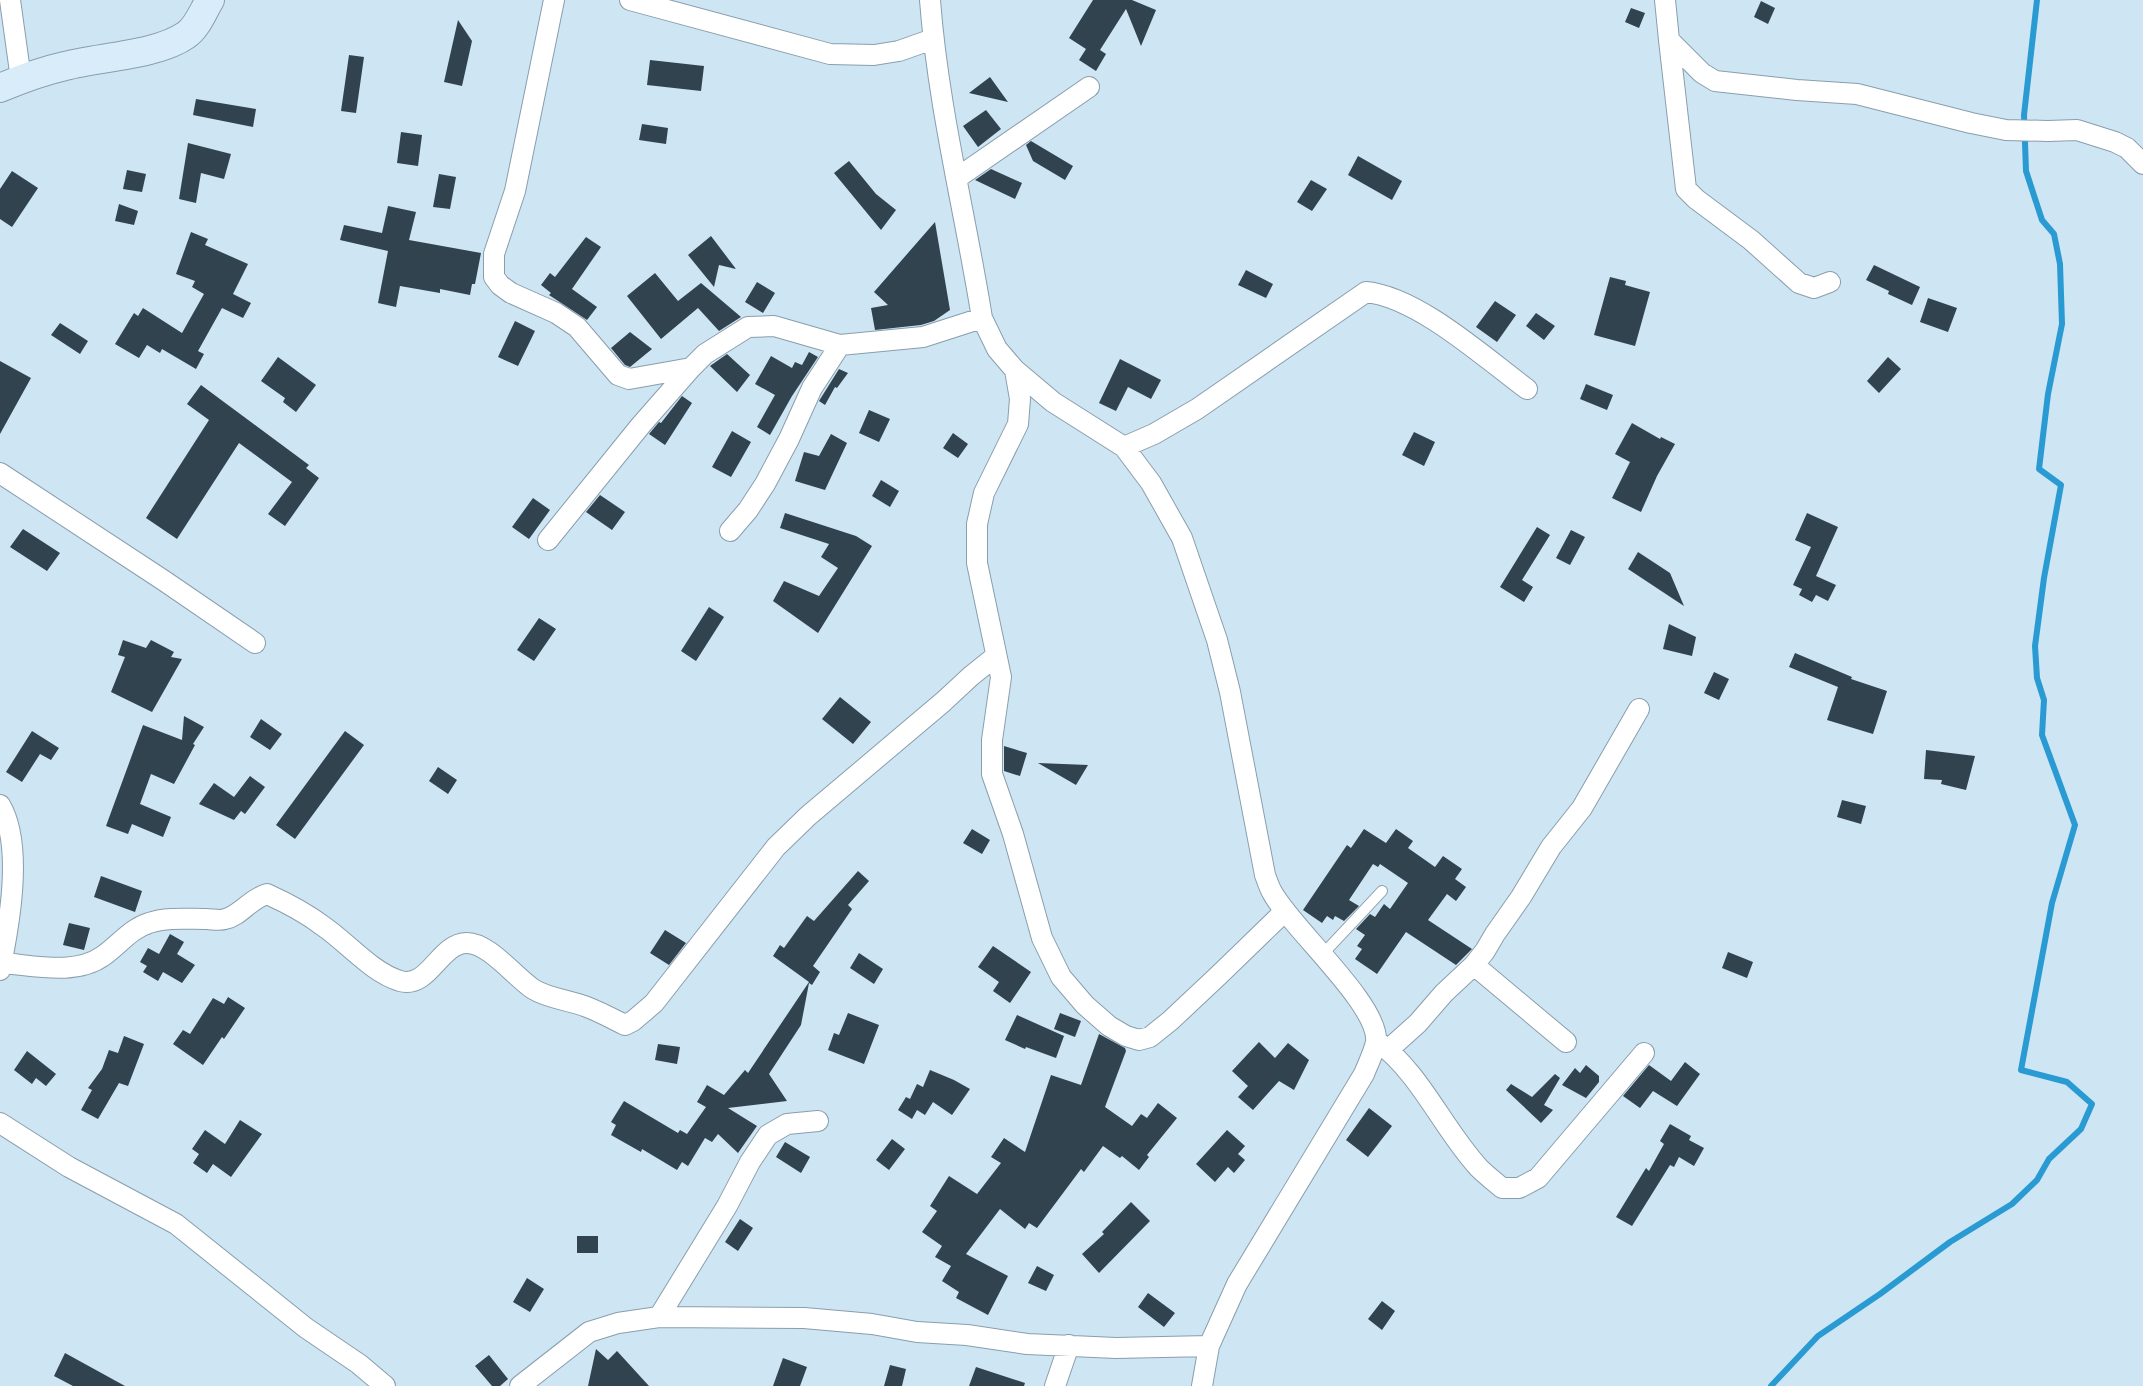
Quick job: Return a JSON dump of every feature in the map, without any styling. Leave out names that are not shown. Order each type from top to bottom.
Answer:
[{"type":"street","points":[[10,0],[10,84],[66,66],[141,52],[173,42],[188,34],[210,0]]},
{"type":"street","points":[[554,0],[515,191],[494,254],[494,277],[500,285],[511,293],[556,313],[577,327],[618,375],[629,378],[691,368]]},
{"type":"street","points":[[630,0],[830,54],[874,55],[900,52],[933,39]]},
{"type":"street","points":[[930,0],[933,39],[982,318],[997,349],[1015,370],[1053,402],[1124,447],[1151,483],[1182,538],[1217,640],[1230,692],[1265,875],[1272,893],[1354,992],[1382,1045],[1411,1076],[1479,1168],[1502,1188],[1519,1188],[1538,1178],[1644,1053]]},
{"type":"street","points":[[1665,0],[1686,189],[1696,199],[1751,240],[1799,283],[1814,288],[1830,282]]},
{"type":"street","points":[[1669,40],[1702,73],[1715,81],[1857,94],[2006,130],[2048,132],[2077,130],[2116,142],[2127,148],[2143,164]]},
{"type":"street","points":[[957,178],[1089,87]]},
{"type":"street","points":[[1124,447],[1154,434],[1197,409],[1366,292],[1375,293],[1397,301],[1451,332],[1527,389]]},
{"type":"street","points":[[548,540],[641,425],[691,368],[705,354],[748,327],[774,326],[840,345],[923,337],[982,318]]},
{"type":"street","points":[[730,531],[748,510],[765,484],[789,439],[812,388],[840,345]]},
{"type":"street","points":[[1015,370],[1020,399],[1018,424],[984,493],[977,524],[977,563],[1001,677],[992,740],[992,774],[1013,834],[1042,938],[1061,977],[1085,1005],[1109,1026],[1126,1036],[1140,1040],[1150,1036],[1220,975],[1285,911]]},
{"type":"street","points":[[0,473],[255,643]]},
{"type":"street","points":[[0,805],[6,815],[14,870],[1,966],[65,968],[84,964],[101,958],[135,929],[151,922],[177,918],[225,919],[256,898],[267,894],[288,903],[324,926],[376,968],[400,981],[411,981],[423,975],[441,956],[455,945],[467,943],[481,946],[494,955],[512,974],[535,990],[587,1007],[625,1025],[633,1021],[654,1003],[776,847],[808,816],[996,656]]},
{"type":"street","points":[[1202,1386],[1209,1346],[1237,1284],[1382,1045],[1418,1023],[1444,993],[1474,965],[1522,897],[1551,847],[1582,808],[1639,709]]},
{"type":"street","points":[[1474,965],[1566,1042]]},
{"type":"street","points":[[659,1317],[728,1206],[750,1162],[768,1135],[787,1124],[818,1121]]},
{"type":"street","points":[[0,1123],[69,1167],[176,1224],[288,1314],[359,1364],[385,1386]]},
{"type":"street","points":[[520,1386],[589,1332],[618,1323],[659,1317],[804,1318],[872,1324],[917,1332],[967,1335],[1027,1344],[1116,1348],[1209,1346]]},
{"type":"street","points":[[1055,1386],[1069,1345]]},
{"type":"lane","points":[[1322,954],[1382,891]]},
{"type":"building","points":[[1093,0],[1132,0],[1156,10],[1141,46],[1126,9],[1100,50],[1106,54],[1096,71],[1079,60],[1086,49],[1069,38]]},
{"type":"building","points":[[1761,1],[1775,8],[1768,24],[1754,17]]},
{"type":"building","points":[[1631,8],[1645,13],[1639,28],[1625,22]]},
{"type":"building","points":[[458,20],[472,41],[462,86],[444,82]]},
{"type":"building","points":[[349,55],[364,57],[356,113],[341,111]]},
{"type":"building","points":[[650,60],[704,66],[701,91],[647,85]]},
{"type":"building","points":[[990,77],[1008,102],[969,93]]},
{"type":"building","points":[[196,99],[256,109],[253,127],[193,115]]},
{"type":"building","points":[[986,110],[1001,129],[978,147],[963,126]]},
{"type":"building","points":[[642,124],[668,128],[666,144],[639,140]]},
{"type":"building","points":[[401,132],[422,135],[418,166],[397,163]]},
{"type":"building","points":[[1031,141],[1073,166],[1065,180],[1033,161],[1026,145]]},
{"type":"building","points":[[188,143],[231,154],[224,179],[201,173],[196,203],[179,199]]},
{"type":"building","points":[[1358,156],[1402,181],[1392,200],[1348,175]]},
{"type":"building","points":[[849,161],[876,194],[896,210],[881,230],[834,173]]},
{"type":"building","points":[[991,169],[1022,183],[1015,199],[975,180]]},
{"type":"building","points":[[127,170],[146,174],[142,192],[123,189]]},
{"type":"building","points":[[12,171],[38,188],[12,227],[0,219],[0,189]]},
{"type":"building","points":[[439,174],[456,177],[450,209],[433,207]]},
{"type":"building","points":[[1311,180],[1327,189],[1312,211],[1297,202]]},
{"type":"building","points":[[119,204],[138,211],[134,225],[115,221]]},
{"type":"building","points":[[388,206],[416,212],[409,240],[481,253],[475,284],[472,284],[470,295],[440,289],[440,293],[400,286],[396,307],[378,303],[388,251],[340,240],[344,225],[382,233]]},
{"type":"building","points":[[935,222],[950,310],[934,321],[921,325],[875,330],[871,308],[888,305],[874,292]]},
{"type":"building","points":[[191,232],[208,239],[205,245],[248,264],[233,294],[251,303],[243,318],[222,308],[198,351],[204,354],[196,369],[162,349],[160,353],[147,345],[139,358],[115,344],[134,313],[138,316],[143,308],[182,333],[204,294],[192,287],[195,281],[176,274]]},
{"type":"building","points":[[711,236],[736,269],[719,265],[714,287],[688,255]]},
{"type":"building","points":[[586,237],[601,247],[572,289],[597,307],[587,320],[549,295],[551,293],[541,285],[550,273],[555,277]]},
{"type":"building","points":[[1874,265],[1920,287],[1912,305],[1888,294],[1889,291],[1866,280]]},
{"type":"building","points":[[1246,270],[1273,284],[1266,298],[1238,285]]},
{"type":"building","points":[[655,273],[678,301],[701,283],[741,317],[719,331],[698,308],[661,339],[627,296]]},
{"type":"building","points":[[1610,277],[1626,281],[1625,285],[1650,292],[1635,346],[1594,335]]},
{"type":"building","points":[[757,282],[775,293],[763,313],[745,302]]},
{"type":"building","points":[[1928,298],[1957,308],[1948,332],[1920,322]]},
{"type":"building","points":[[1495,301],[1516,315],[1497,342],[1476,327]]},
{"type":"building","points":[[1536,313],[1555,326],[1544,340],[1526,326]]},
{"type":"building","points":[[515,321],[535,331],[518,366],[498,357]]},
{"type":"building","points":[[60,323],[88,341],[80,354],[51,335]]},
{"type":"building","points":[[630,332],[652,349],[630,367],[625,365],[611,348]]},
{"type":"building","points":[[809,352],[818,357],[792,396],[770,435],[757,427],[775,395],[755,384],[771,356],[792,368],[795,362],[802,365]]},
{"type":"building","points":[[727,354],[750,375],[737,392],[710,366]]},
{"type":"building","points":[[278,357],[316,385],[296,412],[283,402],[285,398],[261,381]]},
{"type":"building","points":[[1888,357],[1901,369],[1879,393],[1867,381]]},
{"type":"building","points":[[1120,359],[1161,380],[1151,399],[1128,387],[1116,411],[1099,403]]},
{"type":"building","points":[[0,361],[31,378],[0,434]]},
{"type":"building","points":[[839,369],[848,373],[837,388],[835,387],[825,405],[819,401]]},
{"type":"building","points":[[1586,384],[1613,395],[1607,410],[1580,399]]},
{"type":"building","points":[[201,385],[309,465],[306,468],[319,478],[285,526],[268,514],[292,482],[239,443],[177,539],[146,518],[209,420],[187,404]]},
{"type":"building","points":[[682,396],[692,403],[665,445],[649,434],[659,422],[661,423]]},
{"type":"building","points":[[869,410],[890,419],[879,442],[859,433]]},
{"type":"building","points":[[1632,423],[1660,439],[1661,437],[1675,444],[1657,476],[1641,512],[1612,498],[1630,462],[1615,454]]},
{"type":"building","points":[[732,431],[751,442],[731,477],[712,467]]},
{"type":"building","points":[[1414,432],[1435,442],[1424,466],[1402,455]]},
{"type":"building","points":[[953,433],[968,444],[958,458],[943,448]]},
{"type":"building","points":[[831,434],[847,443],[825,490],[795,481],[804,452],[819,456]]},
{"type":"building","points":[[881,480],[899,491],[890,507],[872,496]]},
{"type":"building","points":[[600,495],[625,512],[612,530],[586,512]]},
{"type":"building","points":[[533,498],[550,510],[529,539],[512,527]]},
{"type":"building","points":[[785,513],[856,536],[872,546],[818,633],[773,601],[784,581],[819,596],[838,568],[821,557],[829,544],[780,528]]},
{"type":"building","points":[[1807,513],[1838,527],[1816,576],[1836,585],[1828,601],[1816,595],[1812,602],[1799,595],[1802,589],[1793,585],[1811,547],[1795,540]]},
{"type":"building","points":[[1537,527],[1550,535],[1522,580],[1533,587],[1524,602],[1500,587]]},
{"type":"building","points":[[23,529],[60,553],[47,571],[10,547]]},
{"type":"building","points":[[1571,530],[1585,537],[1570,565],[1556,558]]},
{"type":"building","points":[[1638,552],[1670,573],[1684,606],[1628,569]]},
{"type":"building","points":[[709,607],[724,617],[696,661],[681,651]]},
{"type":"building","points":[[539,618],[556,629],[534,661],[517,650]]},
{"type":"building","points":[[1669,624],[1696,637],[1692,656],[1663,649]]},
{"type":"building","points":[[123,640],[146,648],[151,640],[174,652],[171,657],[182,659],[152,712],[111,692],[125,657],[118,655]]},
{"type":"building","points":[[1795,653],[1852,677],[1851,679],[1887,691],[1873,734],[1827,720],[1838,687],[1789,667]]},
{"type":"building","points":[[1714,672],[1729,679],[1719,700],[1704,693]]},
{"type":"building","points":[[840,697],[871,722],[853,744],[822,719]]},
{"type":"building","points":[[184,716],[204,727],[193,744],[195,745],[174,784],[151,774],[140,804],[171,817],[163,837],[132,824],[128,834],[106,826],[143,725],[182,740]]},
{"type":"building","points":[[261,719],[282,734],[270,750],[250,737]]},
{"type":"building","points":[[32,731],[59,748],[51,760],[40,754],[22,782],[6,772]]},
{"type":"building","points":[[345,731],[364,745],[295,839],[276,825]]},
{"type":"building","points":[[1004,746],[1027,753],[1020,776],[1004,771]]},
{"type":"building","points":[[1926,750],[1975,756],[1966,790],[1941,784],[1942,780],[1924,779]]},
{"type":"building","points":[[1038,763],[1088,765],[1076,785]]},
{"type":"building","points":[[438,767],[457,780],[448,794],[429,781]]},
{"type":"building","points":[[250,776],[265,787],[245,814],[241,811],[234,820],[199,804],[214,783],[234,797]]},
{"type":"building","points":[[1842,800],[1866,806],[1861,824],[1837,817]]},
{"type":"building","points":[[972,829],[990,840],[982,854],[963,843]]},
{"type":"building","points":[[1364,829],[1386,843],[1396,829],[1413,841],[1408,848],[1435,867],[1443,856],[1462,869],[1455,879],[1466,887],[1456,901],[1447,894],[1428,920],[1472,949],[1456,965],[1406,932],[1377,974],[1355,959],[1362,949],[1357,946],[1365,935],[1356,929],[1370,914],[1375,917],[1384,904],[1390,909],[1408,883],[1380,864],[1378,867],[1373,864],[1349,900],[1359,906],[1344,921],[1335,916],[1333,920],[1327,916],[1322,923],[1303,910],[1347,845],[1351,848]]},
{"type":"building","points":[[858,871],[869,881],[848,905],[852,909],[813,966],[820,972],[812,985],[809,983],[801,1025],[769,1074],[787,1101],[728,1108],[757,1126],[738,1153],[718,1134],[712,1142],[705,1138],[688,1166],[682,1162],[677,1170],[642,1149],[641,1152],[611,1135],[616,1125],[611,1122],[624,1101],[678,1133],[680,1130],[687,1134],[706,1107],[697,1102],[707,1085],[724,1095],[745,1070],[748,1073],[809,982],[773,956],[780,945],[784,948],[807,916],[814,921]]},
{"type":"building","points":[[101,876],[142,891],[135,912],[94,897]]},
{"type":"building","points":[[69,923],[90,928],[84,950],[63,945]]},
{"type":"building","points":[[665,930],[686,943],[669,965],[650,953]]},
{"type":"building","points":[[170,934],[184,942],[177,954],[195,965],[182,983],[163,972],[158,981],[143,972],[147,966],[140,962],[148,948],[159,954]]},
{"type":"building","points":[[993,946],[1031,972],[1010,1003],[993,991],[999,982],[978,967]]},
{"type":"building","points":[[1728,952],[1753,962],[1747,978],[1722,968]]},
{"type":"building","points":[[859,953],[883,969],[874,984],[850,968]]},
{"type":"building","points":[[228,997],[245,1008],[203,1065],[173,1044],[183,1030],[190,1034],[213,998],[224,1004]]},
{"type":"building","points":[[848,1013],[879,1025],[864,1064],[828,1050],[834,1033],[839,1035]]},
{"type":"building","points":[[1060,1013],[1081,1021],[1075,1037],[1054,1029]]},
{"type":"building","points":[[1017,1015],[1064,1036],[1056,1058],[1026,1047],[1025,1049],[1005,1040]]},
{"type":"building","points":[[1099,1034],[1125,1048],[1126,1051],[1105,1107],[1132,1126],[1141,1114],[1147,1118],[1158,1103],[1177,1118],[1147,1155],[1149,1157],[1139,1170],[1122,1156],[1120,1158],[1103,1146],[1084,1172],[1081,1169],[1037,1228],[1029,1223],[1025,1229],[1000,1209],[966,1254],[1008,1276],[988,1315],[956,1298],[959,1292],[942,1281],[951,1266],[935,1257],[942,1246],[922,1232],[937,1211],[930,1206],[949,1176],[977,1194],[1001,1163],[991,1157],[1004,1138],[1025,1152],[1051,1075],[1081,1085]]},
{"type":"building","points":[[124,1036],[144,1044],[128,1086],[119,1083],[98,1119],[81,1110],[92,1090],[88,1088],[102,1069],[109,1050],[118,1053]]},
{"type":"building","points":[[1259,1042],[1275,1058],[1288,1043],[1309,1060],[1294,1090],[1279,1081],[1253,1110],[1238,1097],[1248,1086],[1232,1071]]},
{"type":"building","points":[[658,1044],[680,1047],[677,1064],[655,1060]]},
{"type":"building","points":[[27,1051],[56,1074],[46,1086],[36,1078],[32,1084],[14,1070]]},
{"type":"building","points":[[1685,1062],[1700,1074],[1677,1106],[1653,1091],[1640,1108],[1623,1096],[1649,1065],[1671,1081]]},
{"type":"building","points":[[1586,1065],[1599,1076],[1599,1082],[1586,1098],[1562,1085],[1575,1068],[1580,1073]]},
{"type":"building","points":[[930,1070],[970,1089],[952,1115],[933,1102],[925,1115],[917,1110],[912,1119],[898,1110],[906,1097],[910,1099],[917,1084],[923,1087]]},
{"type":"building","points":[[1555,1074],[1560,1078],[1544,1105],[1553,1110],[1541,1123],[1506,1090],[1511,1084],[1532,1097]]},
{"type":"building","points":[[1369,1108],[1392,1126],[1368,1157],[1346,1140]]},
{"type":"building","points":[[240,1120],[262,1134],[231,1177],[213,1164],[207,1173],[193,1163],[199,1154],[192,1149],[205,1130],[225,1144]]},
{"type":"building","points":[[1670,1124],[1691,1136],[1689,1140],[1704,1148],[1694,1166],[1679,1157],[1674,1167],[1670,1165],[1632,1226],[1616,1217],[1646,1168],[1649,1171],[1664,1144],[1660,1141]]},
{"type":"building","points":[[1227,1130],[1245,1146],[1238,1154],[1245,1160],[1234,1173],[1228,1167],[1215,1182],[1196,1164]]},
{"type":"building","points":[[892,1139],[905,1149],[889,1170],[876,1160]]},
{"type":"building","points":[[785,1142],[810,1157],[801,1173],[776,1157]]},
{"type":"building","points":[[1131,1202],[1150,1221],[1099,1273],[1082,1254],[1104,1234],[1102,1232]]},
{"type":"building","points":[[740,1219],[753,1228],[738,1251],[725,1242]]},
{"type":"building","points":[[577,1236],[598,1236],[598,1253],[577,1253]]},
{"type":"building","points":[[1037,1266],[1054,1275],[1046,1291],[1028,1283]]},
{"type":"building","points":[[527,1278],[544,1289],[530,1312],[513,1302]]},
{"type":"building","points":[[1148,1293],[1175,1313],[1164,1327],[1138,1307]]},
{"type":"building","points":[[1382,1301],[1395,1311],[1382,1330],[1368,1319]]},
{"type":"building","points":[[596,1349],[608,1360],[617,1351],[649,1386],[588,1386]]},
{"type":"building","points":[[65,1353],[125,1386],[73,1386],[54,1376]]},
{"type":"building","points":[[489,1355],[508,1379],[500,1386],[492,1386],[475,1366]]},
{"type":"building","points":[[783,1358],[807,1367],[800,1386],[773,1386]]},
{"type":"building","points":[[890,1365],[906,1369],[902,1386],[884,1386]]},
{"type":"building","points":[[976,1367],[1025,1383],[1024,1386],[969,1386]]},
{"type":"waterway","points":[[1771,1386],[1818,1336],[1880,1294],[1950,1242],[2012,1204],[2037,1180],[2049,1159],[2081,1129],[2092,1104],[2067,1082],[2021,1070],[2052,903],[2075,825],[2042,735],[2044,700],[2037,678],[2035,646],[2044,578],[2061,485],[2039,469],[2048,394],[2062,324],[2060,264],[2054,234],[2042,220],[2026,171],[2024,115],[2037,0]]}]
